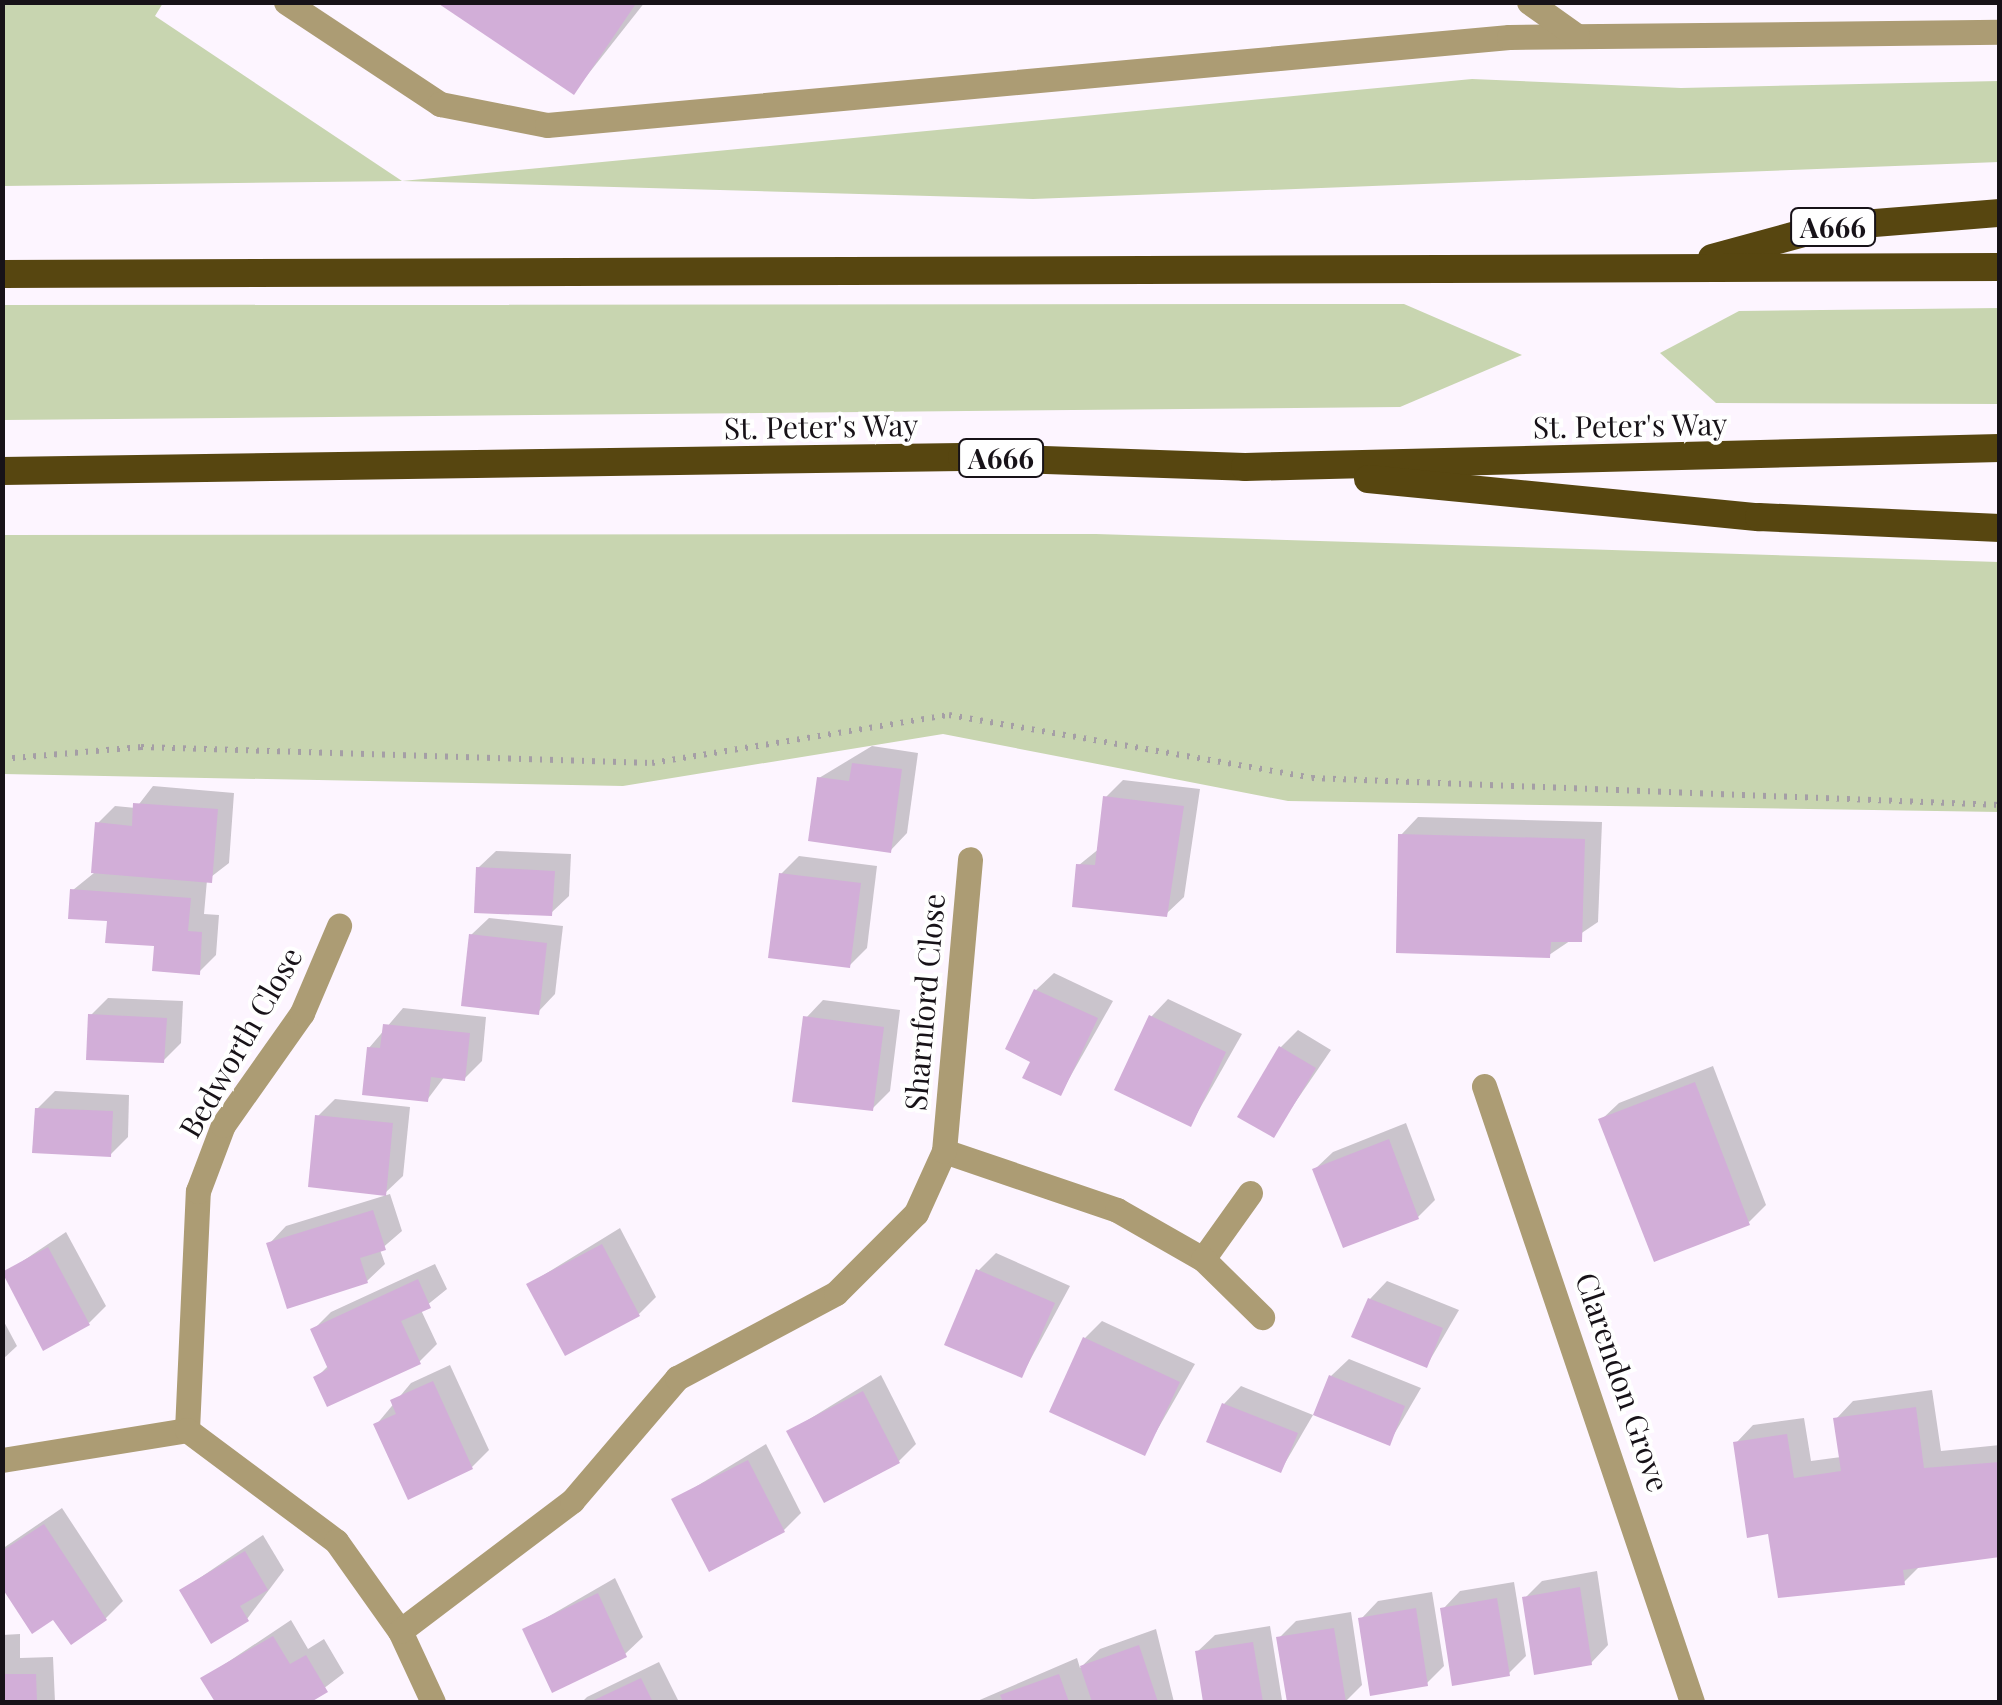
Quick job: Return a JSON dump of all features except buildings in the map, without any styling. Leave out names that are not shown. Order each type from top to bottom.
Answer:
[{"type":"highway","name":"A666","points":[[1672,269],[1825,228],[2000,213]]},
{"type":"highway","name":"A666","points":[[2,274],[2000,266]]},
{"type":"highway","name":"St. Peter's Way","points":[[2,470],[962,456],[1245,467],[2000,448]]},
{"type":"highway","name":"A666","points":[[1245,467],[1759,518],[2000,528]]},
{"type":"street","points":[[286,2],[440,104],[547,125],[1582,38],[2000,32]]},
{"type":"street","points":[[1530,2],[1582,38]]},
{"type":"street","name":"Sharnford Close","points":[[400,1630],[572,1501],[677,1378],[836,1292],[878,1259],[916,1213],[944,1150],[970,859]]},
{"type":"street","name":"Bedworth Close","points":[[187,1430],[198,1192],[223,1125],[302,1013],[339,926]]},
{"type":"street","name":"Clarendon Grove","points":[[1484,1086],[1692,1702]]},
{"type":"street","name":"Sharnford Close","points":[[944,1150],[1117,1210],[1203,1259],[1262,1317]]},
{"type":"street","points":[[1203,1259],[1250,1193]]},
{"type":"street","points":[[2,1460],[187,1430],[336,1541],[400,1630],[432,1702]]},
{"type":"path","points":[[2,759],[141,747],[652,764],[950,715],[1312,778],[2000,804]]},
{"type":"green space","points":[[2,3],[163,3],[155,16],[402,181],[3,186]]},
{"type":"green space","points":[[1472,79],[1681,88],[1999,81],[1999,162],[1033,199],[402,181]]},
{"type":"green space","points":[[1404,304],[1522,355],[1400,407],[3,420],[3,305]]},
{"type":"green space","points":[[1999,308],[1999,404],[1716,403],[1660,353],[1739,311]]},
{"type":"green space","points":[[1096,534],[1999,562],[1999,812],[1288,801],[943,734],[623,786],[3,774],[3,535]]}]
